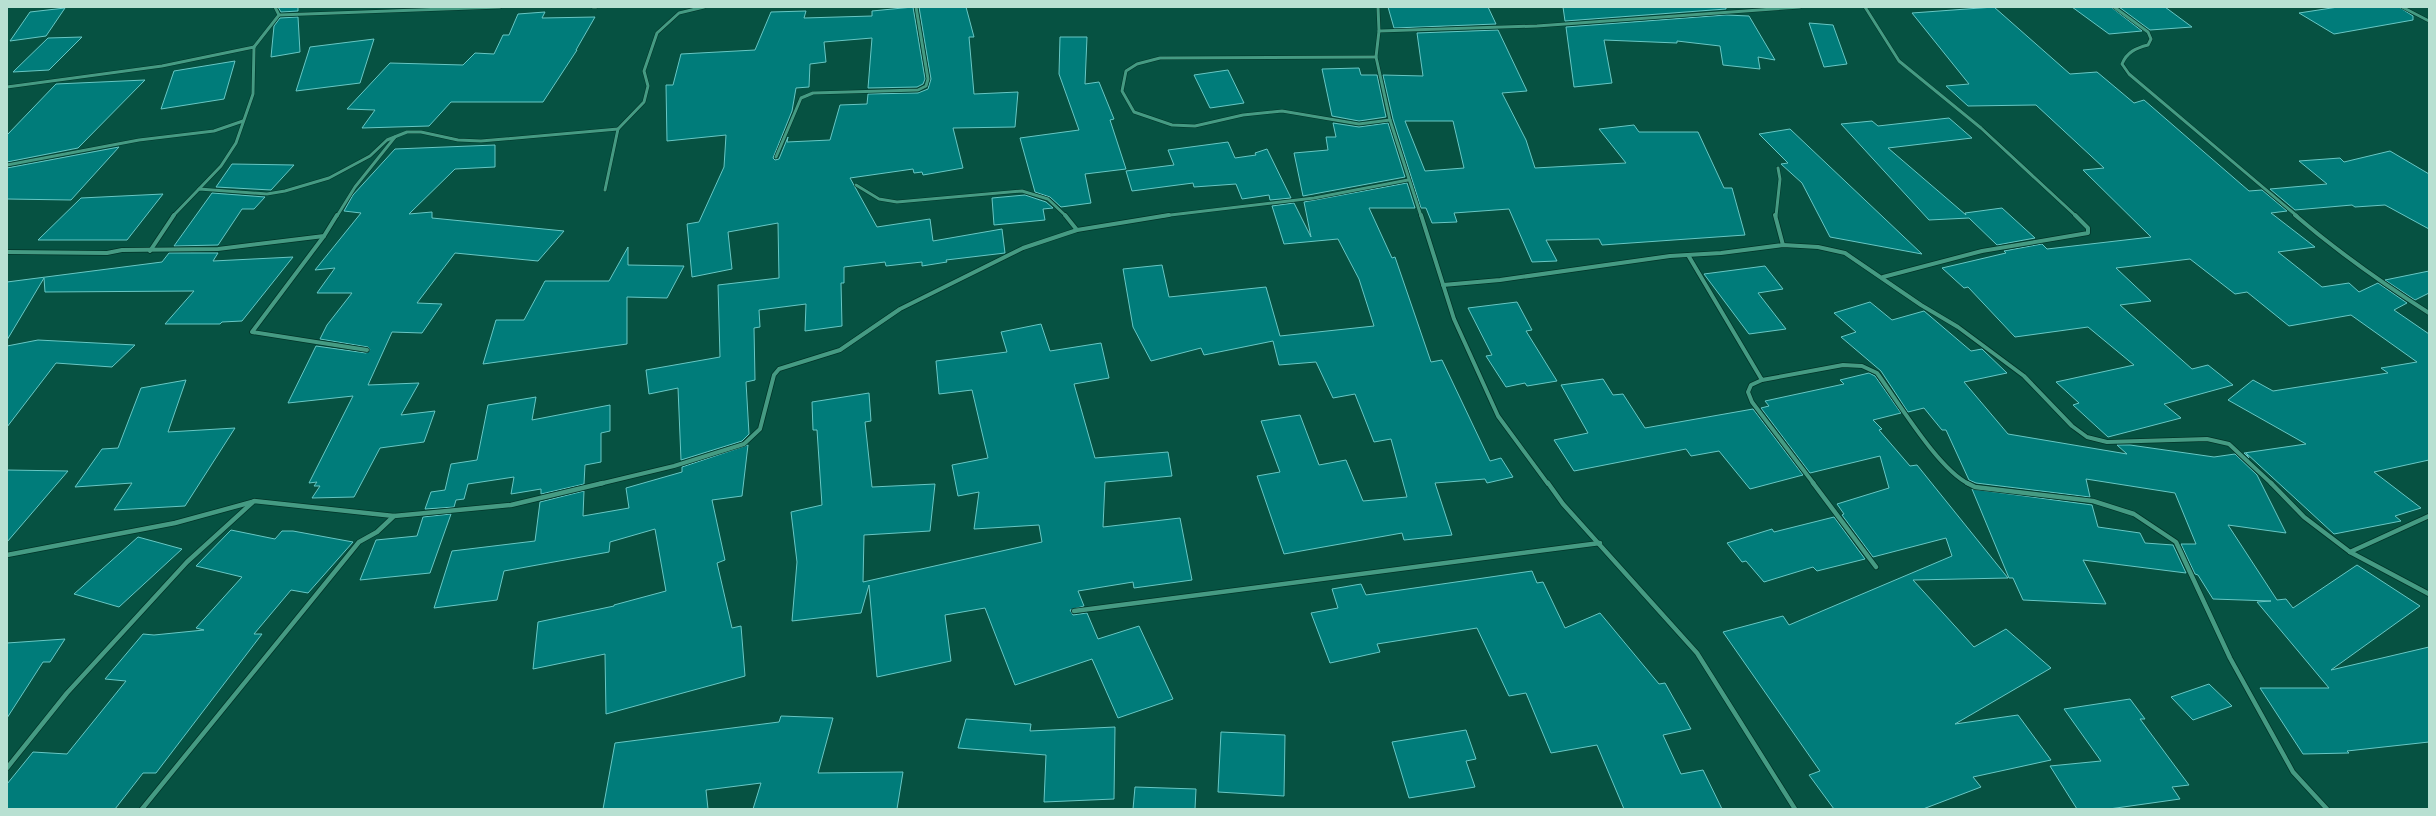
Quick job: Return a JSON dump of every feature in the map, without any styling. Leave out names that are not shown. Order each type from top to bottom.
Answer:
[{"type":"street","points":[[275,7],[279,15]]},
{"type":"street","points":[[150,251],[167,223],[221,166],[236,143],[253,94],[254,47],[279,15],[500,7]]},
{"type":"street","points":[[605,190],[618,128],[644,102],[648,86],[644,71],[646,60],[657,33],[679,13],[704,7]]},
{"type":"street","points":[[776,157],[801,98],[807,95],[813,93],[918,90],[926,86],[928,79],[916,7]]},
{"type":"street","points":[[1378,7],[1379,31],[1376,57],[1390,120],[1408,180],[1454,319],[1498,416],[1563,504],[1600,543],[1697,654],[1795,809]]},
{"type":"street","points":[[1379,31],[1559,24],[1686,13],[1800,7]]},
{"type":"street","points":[[1865,7],[1871,14],[1888,48],[1899,60],[1965,114],[2047,186],[2088,228],[2088,233],[2034,239],[1967,253],[1883,277]]},
{"type":"street","points":[[2114,7],[2148,32],[2151,39],[2148,45],[2133,49],[2124,56],[2122,64],[2129,74],[2341,254],[2378,281],[2429,313]]},
{"type":"street","points":[[2402,7],[2429,21]]},
{"type":"street","points":[[7,87],[147,69],[211,58],[254,47]]},
{"type":"street","points":[[1376,57],[1160,58],[1137,64],[1126,71],[1122,91],[1134,112],[1172,125],[1195,126],[1243,115],[1282,111],[1359,124],[1390,120]]},
{"type":"street","points":[[7,166],[139,140],[214,131],[243,121]]},
{"type":"street","points":[[199,189],[267,194],[285,191],[329,178],[370,156],[396,135],[407,132],[421,132],[458,140],[481,141],[618,128]]},
{"type":"street","points":[[367,350],[252,332],[324,236],[355,187],[396,135]]},
{"type":"street","points":[[1778,168],[1780,179],[1775,214],[1783,245]]},
{"type":"street","points":[[7,555],[175,523],[254,501],[394,516],[511,506],[674,466],[744,444],[760,429],[774,375],[779,369],[840,350],[900,309],[1023,248],[1077,230],[1201,210],[1314,198],[1408,180]]},
{"type":"street","points":[[856,185],[879,199],[897,202],[1022,191],[1038,193],[1051,200],[1077,230]]},
{"type":"street","points":[[7,252],[106,253],[122,250],[150,251],[218,249],[324,236]]},
{"type":"street","points":[[1442,285],[1500,280],[1688,255],[1783,245],[1818,247],[1845,253],[1883,277],[1921,305],[1958,327],[2024,376],[2072,426],[2087,437],[2107,442],[2207,439],[2229,444],[2246,458],[2304,517],[2350,552],[2429,594]]},
{"type":"street","points":[[1688,255],[1762,380]]},
{"type":"street","points":[[1876,567],[1752,402],[1748,392],[1751,385],[1762,380],[1843,365],[1862,366],[1878,374],[1941,462],[1956,478],[1975,487],[2093,501],[2134,514],[2161,530],[2176,542],[2230,658],[2293,772],[2327,809]]},
{"type":"street","points":[[7,768],[67,693],[187,562],[254,501]]},
{"type":"street","points":[[142,809],[359,542],[377,532],[394,516]]},
{"type":"street","points":[[2350,552],[2429,516]]},
{"type":"street","points":[[1074,611],[1600,543]]},
{"type":"building","points":[[278,7],[298,7],[298,11],[281,12]]},
{"type":"building","points":[[913,7],[925,79],[923,84],[917,87],[868,88],[872,38],[824,42],[826,62],[810,64],[809,87],[796,88],[792,111],[773,158],[775,160],[779,159],[788,137],[787,142],[830,140],[840,105],[867,104],[868,94],[918,93],[928,89],[931,79],[919,7],[966,7],[974,37],[969,37],[974,94],[1018,92],[1015,127],[953,128],[963,168],[923,175],[922,172],[914,173],[913,169],[850,178],[877,227],[930,219],[933,241],[1002,229],[1005,253],[946,260],[947,262],[922,266],[922,262],[886,266],[885,262],[844,267],[844,283],[841,283],[842,326],[805,331],[806,304],[759,310],[760,327],[754,328],[755,380],[746,382],[749,434],[742,441],[681,460],[678,388],[649,394],[646,370],[720,357],[718,285],[779,278],[778,223],[728,232],[732,269],[692,277],[687,224],[699,222],[724,167],[726,135],[667,141],[666,85],[673,85],[681,54],[755,50],[771,12],[806,11],[804,18],[872,16],[872,11]]},
{"type":"building","points":[[1388,7],[1488,7],[1496,24],[1394,28]]},
{"type":"building","points":[[1563,7],[1726,7],[1726,9],[1565,21]]},
{"type":"building","points":[[1994,7],[2070,74],[2097,72],[2134,103],[2144,100],[2249,191],[2262,190],[2287,211],[2271,213],[2315,247],[2278,252],[2322,287],[2349,283],[2359,292],[2378,283],[2407,303],[2394,310],[2429,334],[2429,460],[2374,472],[2421,508],[2395,516],[2401,521],[2334,534],[2246,453],[2249,458],[2244,453],[2306,444],[2228,400],[2253,380],[2273,391],[2388,373],[2381,368],[2417,362],[2351,315],[2289,326],[2247,292],[2235,294],[2190,259],[2116,268],[2151,301],[2120,305],[2192,369],[2208,365],[2233,385],[2164,404],[2181,418],[2108,437],[2073,405],[2079,403],[2056,382],[2134,365],[2088,327],[2015,337],[1968,287],[1964,288],[1942,268],[2006,253],[2004,251],[2042,244],[2047,249],[2151,237],[2083,170],[2104,168],[2036,105],[1968,106],[1946,86],[1969,84],[1912,13]]},
{"type":"building","points":[[2072,7],[2111,7],[2142,31],[2109,34]]},
{"type":"building","points":[[2119,7],[2165,7],[2192,27],[2150,30]]},
{"type":"building","points":[[2338,7],[2399,7],[2413,16],[2413,20],[2334,34],[2299,13]]},
{"type":"building","points":[[65,8],[46,36],[10,41],[30,12]]},
{"type":"building","points":[[545,12],[542,18],[595,17],[577,50],[543,102],[451,102],[429,126],[362,128],[375,110],[347,109],[390,63],[463,65],[475,53],[494,54],[503,35],[509,35],[518,14]]},
{"type":"building","points":[[1726,15],[1749,16],[1775,60],[1758,57],[1760,69],[1723,65],[1720,46],[1677,41],[1677,43],[1604,40],[1612,83],[1574,87],[1566,27]]},
{"type":"building","points":[[298,17],[300,52],[271,57],[274,26],[280,18]]},
{"type":"building","points":[[1809,23],[1833,25],[1847,64],[1824,67]]},
{"type":"building","points":[[1498,30],[1527,91],[1502,93],[1526,140],[1535,168],[1626,163],[1599,129],[1634,125],[1639,132],[1698,132],[1724,188],[1732,188],[1745,235],[1602,245],[1599,239],[1546,240],[1557,261],[1532,262],[1509,209],[1454,213],[1457,222],[1432,223],[1426,208],[1421,208],[1393,119],[1383,75],[1423,76],[1417,33]],"holes":[[[1405,121],[1453,121],[1464,168],[1425,171]]]},
{"type":"building","points":[[82,37],[49,70],[13,72],[48,38]]},
{"type":"building","points":[[1060,37],[1087,37],[1085,84],[1099,82],[1114,119],[1110,120],[1126,169],[1085,174],[1091,203],[1061,207],[1050,197],[1035,192],[1020,138],[1079,130],[1059,74]]},
{"type":"building","points":[[374,39],[360,83],[296,91],[310,47]]},
{"type":"building","points":[[235,61],[224,99],[161,109],[174,71]]},
{"type":"building","points":[[1359,68],[1361,75],[1377,75],[1386,117],[1359,121],[1332,116],[1322,69]]},
{"type":"building","points":[[1228,70],[1244,103],[1210,108],[1194,75]]},
{"type":"building","points":[[145,80],[78,148],[7,162],[7,135],[56,84]]},
{"type":"building","points":[[1949,118],[1972,138],[1888,148],[1966,215],[1965,213],[2002,208],[2035,238],[1997,245],[1969,218],[1929,220],[1841,124],[1872,121],[1878,126]]},
{"type":"building","points":[[1333,123],[1359,127],[1388,123],[1405,177],[1303,196],[1294,153],[1328,150],[1326,137],[1336,137]]},
{"type":"building","points":[[1790,129],[1922,254],[1830,237],[1802,183],[1781,164],[1788,163],[1759,134]]},
{"type":"building","points":[[1228,142],[1235,158],[1256,155],[1255,153],[1267,149],[1291,198],[1270,200],[1269,195],[1242,199],[1236,184],[1194,187],[1193,183],[1132,191],[1126,171],[1174,165],[1168,150]]},
{"type":"building","points":[[495,145],[495,167],[455,169],[409,214],[432,212],[432,218],[564,231],[538,261],[455,253],[417,303],[442,304],[422,333],[392,332],[368,385],[419,383],[401,415],[435,411],[424,442],[380,448],[354,497],[312,498],[320,486],[314,486],[317,482],[309,483],[353,396],[288,403],[316,346],[366,353],[370,350],[368,347],[320,339],[327,325],[352,293],[317,293],[335,268],[315,270],[361,213],[344,211],[353,195],[395,149]]},
{"type":"building","points":[[119,147],[71,200],[7,199],[7,168]]},
{"type":"building","points":[[2390,151],[2429,174],[2429,229],[2385,205],[2355,207],[2352,205],[2295,210],[2270,189],[2327,184],[2299,161],[2340,158],[2344,162]]},
{"type":"building","points":[[232,164],[294,165],[271,190],[216,187]]},
{"type":"building","points":[[1407,183],[1415,208],[1369,208],[1392,258],[1395,257],[1431,362],[1442,360],[1490,461],[1501,458],[1513,477],[1487,483],[1485,479],[1435,483],[1452,535],[1404,540],[1402,533],[1284,554],[1257,476],[1280,472],[1261,421],[1300,415],[1319,465],[1346,460],[1363,501],[1407,497],[1391,439],[1374,442],[1355,394],[1333,398],[1316,362],[1279,365],[1273,341],[1204,355],[1201,348],[1151,361],[1133,327],[1123,269],[1162,265],[1169,297],[1266,287],[1280,336],[1374,326],[1359,279],[1338,239],[1284,244],[1272,206],[1294,203],[1311,237],[1304,202]]},
{"type":"building","points":[[212,193],[265,197],[254,209],[242,209],[218,245],[174,246]]},
{"type":"building","points":[[163,194],[127,240],[38,240],[81,198]]},
{"type":"building","points":[[1025,195],[1046,202],[1053,208],[1043,209],[1045,220],[994,225],[992,198]]},
{"type":"building","points":[[628,247],[628,265],[684,266],[667,298],[627,297],[627,344],[483,364],[496,320],[524,320],[545,281],[609,281]]},
{"type":"building","points":[[169,253],[218,253],[213,261],[293,257],[242,321],[222,322],[220,324],[165,324],[194,291],[45,292],[44,278],[7,340],[7,282],[162,262]]},
{"type":"building","points":[[1765,266],[1783,289],[1758,293],[1786,329],[1749,334],[1704,274]]},
{"type":"building","points":[[2429,271],[2429,293],[2415,300],[2385,280]]},
{"type":"building","points":[[1517,302],[1532,330],[1526,331],[1557,381],[1527,386],[1525,383],[1506,387],[1486,356],[1492,355],[1468,308]]},
{"type":"building","points":[[1870,302],[1892,320],[1924,311],[1971,351],[1982,349],[2007,373],[1964,382],[2008,434],[2127,454],[2117,445],[2130,445],[2214,457],[2235,454],[2257,475],[2286,533],[2228,525],[2277,600],[2286,599],[2293,608],[2357,565],[2420,606],[2331,670],[2429,647],[2429,742],[2347,751],[2349,753],[2303,754],[2260,688],[2329,688],[2257,602],[2271,601],[2213,599],[2198,575],[2195,574],[2181,544],[2196,544],[2175,493],[2086,479],[2090,497],[1976,483],[1969,480],[1946,430],[1942,430],[1924,408],[1908,412],[1881,371],[1841,337],[1856,332],[1834,313]]},
{"type":"building","points":[[1041,324],[1050,351],[1101,343],[1109,378],[1074,384],[1095,458],[1168,452],[1172,476],[1105,482],[1103,527],[1180,518],[1192,580],[1134,588],[1133,582],[1078,591],[1084,606],[1070,610],[1073,615],[1087,613],[1098,639],[1139,626],[1173,699],[1118,718],[1092,659],[1015,685],[985,608],[945,615],[951,661],[877,677],[869,585],[861,613],[792,621],[797,562],[791,512],[822,505],[817,430],[813,430],[812,402],[869,393],[871,421],[865,422],[872,487],[935,484],[930,531],[864,535],[863,582],[1042,542],[1039,525],[974,529],[979,492],[958,496],[952,465],[988,458],[972,390],[939,394],[936,361],[1007,352],[1001,332]]},
{"type":"building","points":[[38,340],[135,345],[112,367],[56,363],[7,427],[7,346]]},
{"type":"building","points":[[1869,373],[1875,376],[1901,413],[1873,420],[1882,429],[1879,430],[1910,466],[1917,465],[2008,578],[1913,580],[1974,647],[2006,629],[2051,668],[1955,724],[2018,715],[2051,760],[1973,777],[1981,787],[1923,809],[1834,809],[1809,775],[1820,771],[1723,632],[1783,616],[1789,625],[1952,556],[1946,538],[1873,557],[1842,515],[1844,514],[1837,504],[1889,488],[1880,456],[1810,473],[1761,408],[1769,406],[1765,401],[1844,384],[1840,380]]},
{"type":"building","points":[[1603,379],[1613,395],[1623,394],[1645,428],[1753,409],[1803,475],[1750,489],[1719,451],[1691,456],[1686,449],[1574,471],[1554,440],[1588,433],[1561,385]]},
{"type":"building","points":[[186,380],[168,432],[235,428],[185,506],[114,510],[132,483],[75,487],[102,449],[118,448],[141,388]]},
{"type":"building","points":[[536,397],[532,420],[610,405],[610,431],[601,433],[601,462],[585,465],[584,484],[541,494],[541,489],[511,494],[514,477],[468,484],[464,499],[456,500],[454,507],[425,509],[431,492],[445,490],[451,464],[477,460],[488,405]]},
{"type":"building","points":[[748,445],[742,496],[712,500],[725,560],[717,563],[732,628],[741,626],[745,676],[606,714],[605,654],[533,669],[538,622],[614,606],[666,591],[655,529],[610,542],[609,552],[504,571],[497,600],[434,608],[452,551],[535,541],[540,502],[584,491],[583,516],[629,508],[626,488],[682,472],[682,467]]},
{"type":"building","points":[[7,470],[68,471],[7,542]]},
{"type":"building","points":[[1972,489],[2092,505],[2098,527],[2140,533],[2145,543],[2173,545],[2186,573],[2083,560],[2106,604],[2023,600],[2013,578],[2009,578]]},
{"type":"building","points":[[451,514],[430,573],[360,580],[376,540],[417,536],[423,517]]},
{"type":"building","points":[[1834,517],[1865,559],[1817,571],[1813,567],[1764,582],[1746,561],[1742,562],[1727,543],[1772,529],[1774,532]]},
{"type":"building","points":[[231,530],[275,539],[282,531],[293,531],[353,542],[308,593],[291,590],[254,634],[262,634],[156,773],[143,773],[115,809],[7,809],[7,784],[33,752],[67,754],[126,681],[105,679],[143,634],[154,635],[204,630],[196,628],[242,577],[196,566]]},
{"type":"building","points":[[138,537],[182,549],[119,607],[74,594]]},
{"type":"building","points":[[1532,571],[1537,583],[1543,582],[1565,628],[1600,613],[1659,684],[1665,683],[1691,729],[1663,735],[1681,774],[1703,770],[1722,809],[1624,809],[1597,745],[1551,753],[1526,693],[1509,696],[1477,628],[1377,644],[1380,652],[1330,663],[1311,613],[1338,608],[1332,589],[1361,584],[1366,595]]},
{"type":"building","points":[[65,639],[50,662],[43,662],[7,718],[7,643]]},
{"type":"building","points":[[2209,684],[2232,706],[2193,720],[2171,697]]},
{"type":"building","points":[[2130,699],[2145,719],[2140,719],[2189,785],[2172,787],[2180,799],[2109,809],[2077,809],[2050,766],[2101,761],[2064,709]]},
{"type":"building","points":[[781,716],[833,718],[818,773],[903,772],[897,809],[753,809],[761,783],[706,790],[708,809],[603,809],[615,743],[779,722]]},
{"type":"building","points":[[966,719],[1031,724],[1030,731],[1115,727],[1114,799],[1044,802],[1046,755],[958,748]]},
{"type":"building","points":[[1466,730],[1476,759],[1466,761],[1475,787],[1409,798],[1392,742]]},
{"type":"building","points":[[1221,732],[1285,735],[1284,796],[1218,792]]},
{"type":"building","points":[[1135,787],[1196,789],[1195,809],[1133,809]]}]
